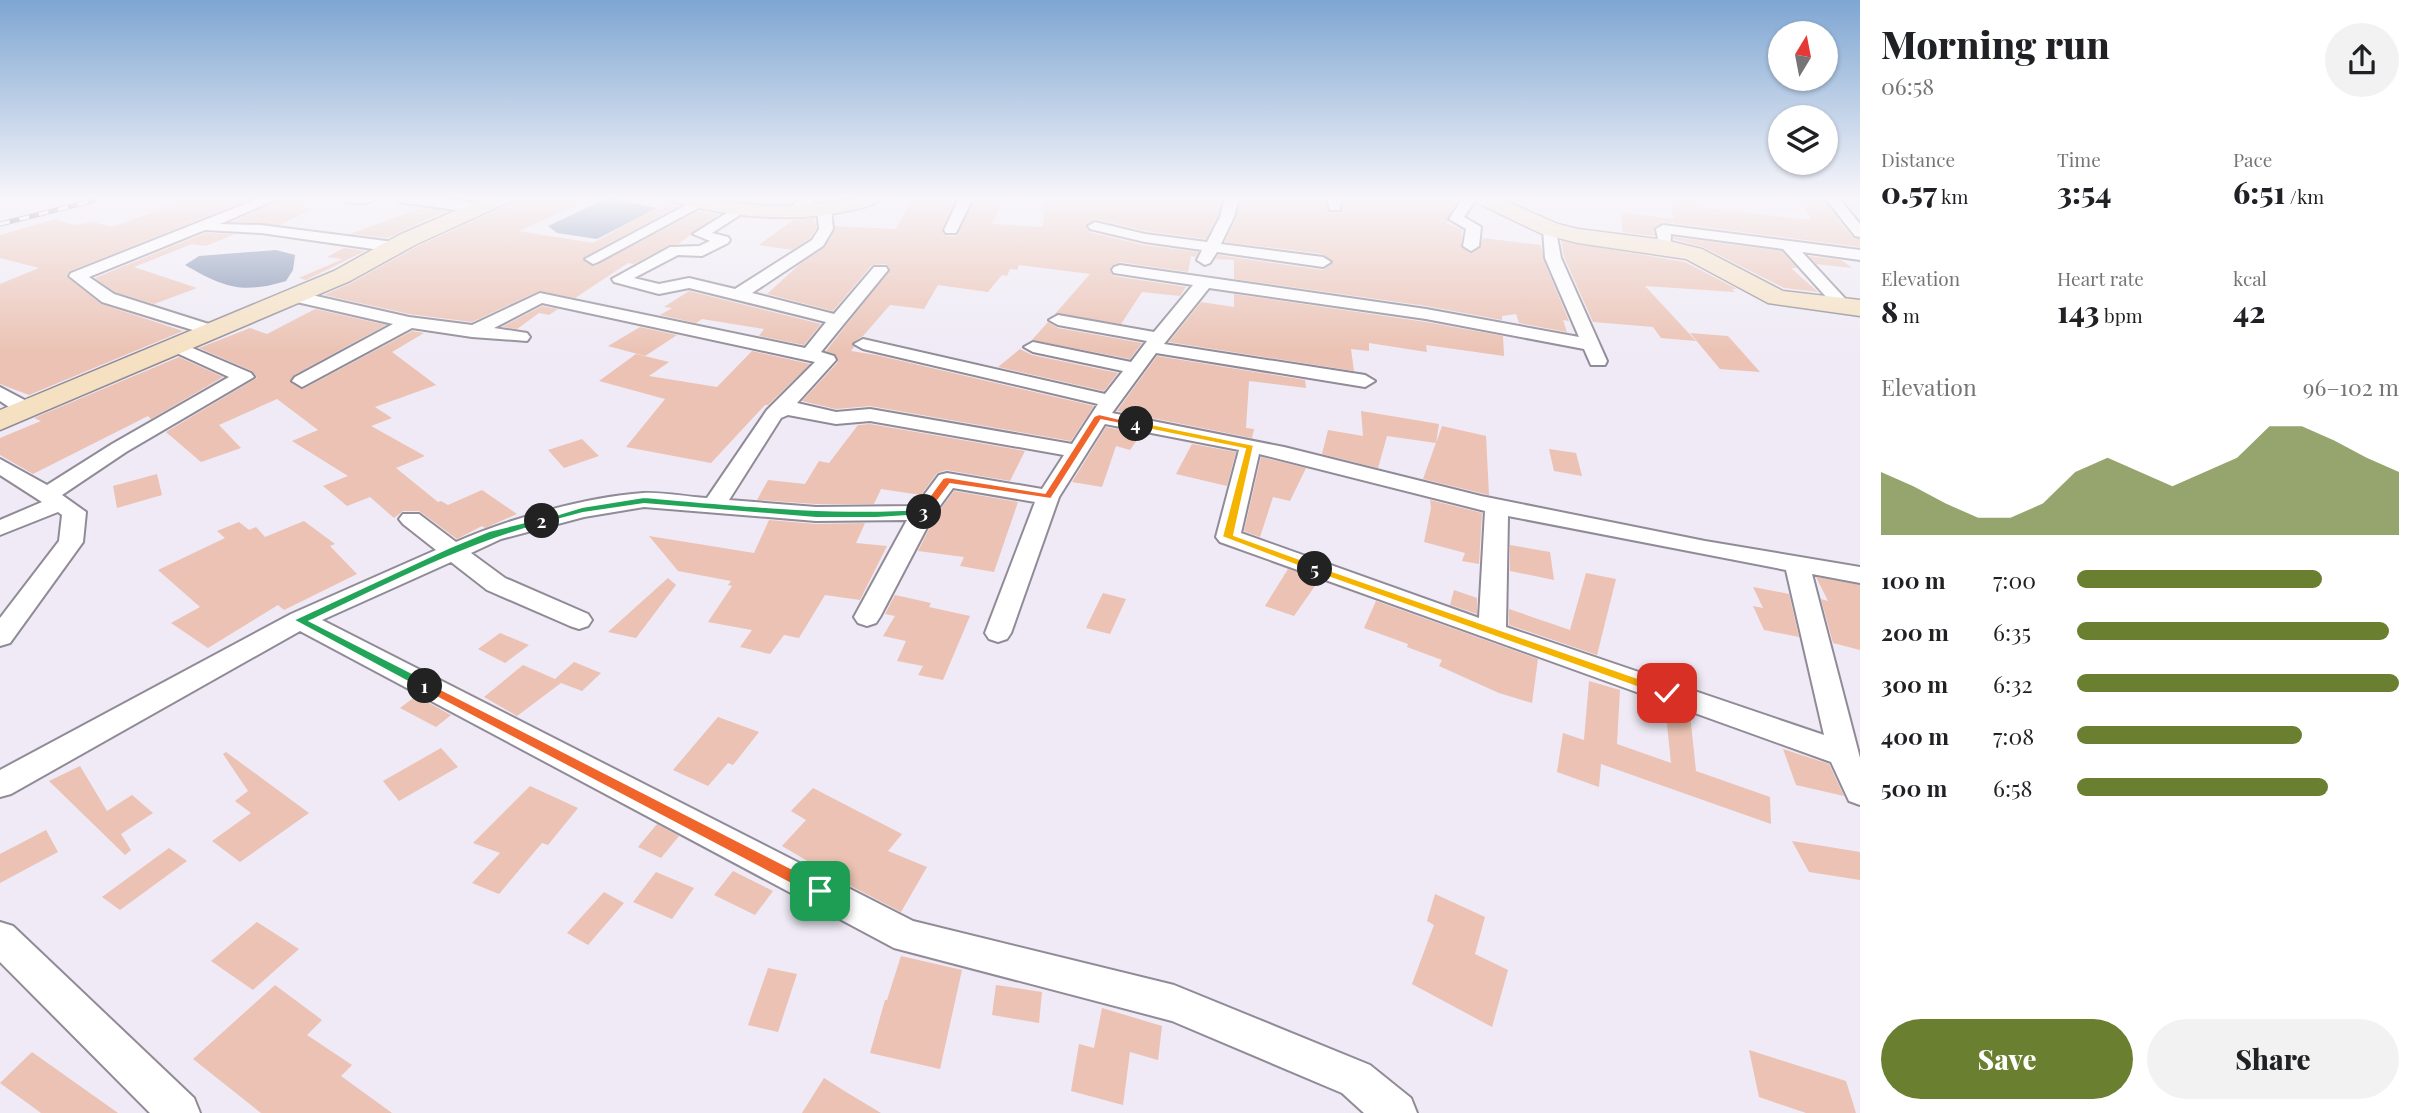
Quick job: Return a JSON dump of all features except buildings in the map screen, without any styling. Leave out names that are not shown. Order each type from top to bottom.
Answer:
[{"type":"street","points":[[143,250],[77,276],[108,298],[209,330]]},
{"type":"street","points":[[0,393],[13,415],[342,276],[389,250]]},
{"type":"street","points":[[593,259],[611,250]]},
{"type":"street","points":[[704,250],[675,250],[620,279],[659,289],[689,283],[838,320]]},
{"type":"street","points":[[738,295],[807,250]]},
{"type":"street","points":[[998,633],[1048,497],[1105,409],[1154,343],[1206,281],[1203,264],[1208,250]]},
{"type":"street","points":[[1238,250],[1323,262]]},
{"type":"street","points":[[1120,270],[1426,314],[1595,353],[1553,258],[1552,250]]},
{"type":"street","points":[[1677,250],[1694,254],[1777,298],[1852,307]]},
{"type":"street","points":[[1792,250],[1852,307]]},
{"type":"street","points":[[1820,250],[1860,255]]},
{"type":"street","points":[[809,354],[880,270]]},
{"type":"street","points":[[294,296],[409,322],[521,337]]},
{"type":"street","points":[[472,332],[540,298],[827,360],[774,414],[713,507]]},
{"type":"street","points":[[1058,320],[1154,343],[1365,381]]},
{"type":"street","points":[[302,381],[409,322]]},
{"type":"street","points":[[863,344],[1250,447],[1497,506],[1704,548],[1860,575]]},
{"type":"street","points":[[0,528],[53,499],[119,448],[244,377],[176,346]]},
{"type":"street","points":[[1033,347],[1135,368]]},
{"type":"street","points":[[780,410],[801,410],[838,418],[870,415],[1076,451]]},
{"type":"street","points":[[1250,447],[1228,537],[1843,754]]},
{"type":"street","points":[[0,467],[74,512],[71,542],[0,637]]},
{"type":"street","points":[[867,617],[923,513],[947,480],[1048,497]]},
{"type":"street","points":[[0,785],[300,620],[493,534],[582,510],[644,500],[816,514],[923,513]]},
{"type":"street","points":[[1492,632],[1497,506]]},
{"type":"street","points":[[411,519],[496,584],[579,620]]},
{"type":"street","points":[[1797,564],[1843,754],[1860,792]]},
{"type":"street","points":[[300,620],[907,936],[1174,1003],[1356,1079],[1396,1113]]},
{"type":"street","points":[[0,938],[179,1113]]},
{"type":"water","points":[[276,250],[295,255],[293,270],[286,281],[271,285],[245,288],[223,284],[185,265],[199,256]]},
{"type":"route","points":[[820,891],[300,620],[493,534],[582,510],[644,500],[816,514],[923,513],[947,480],[1048,497],[1099,416],[1250,447],[1228,537],[1667,693]]}]
